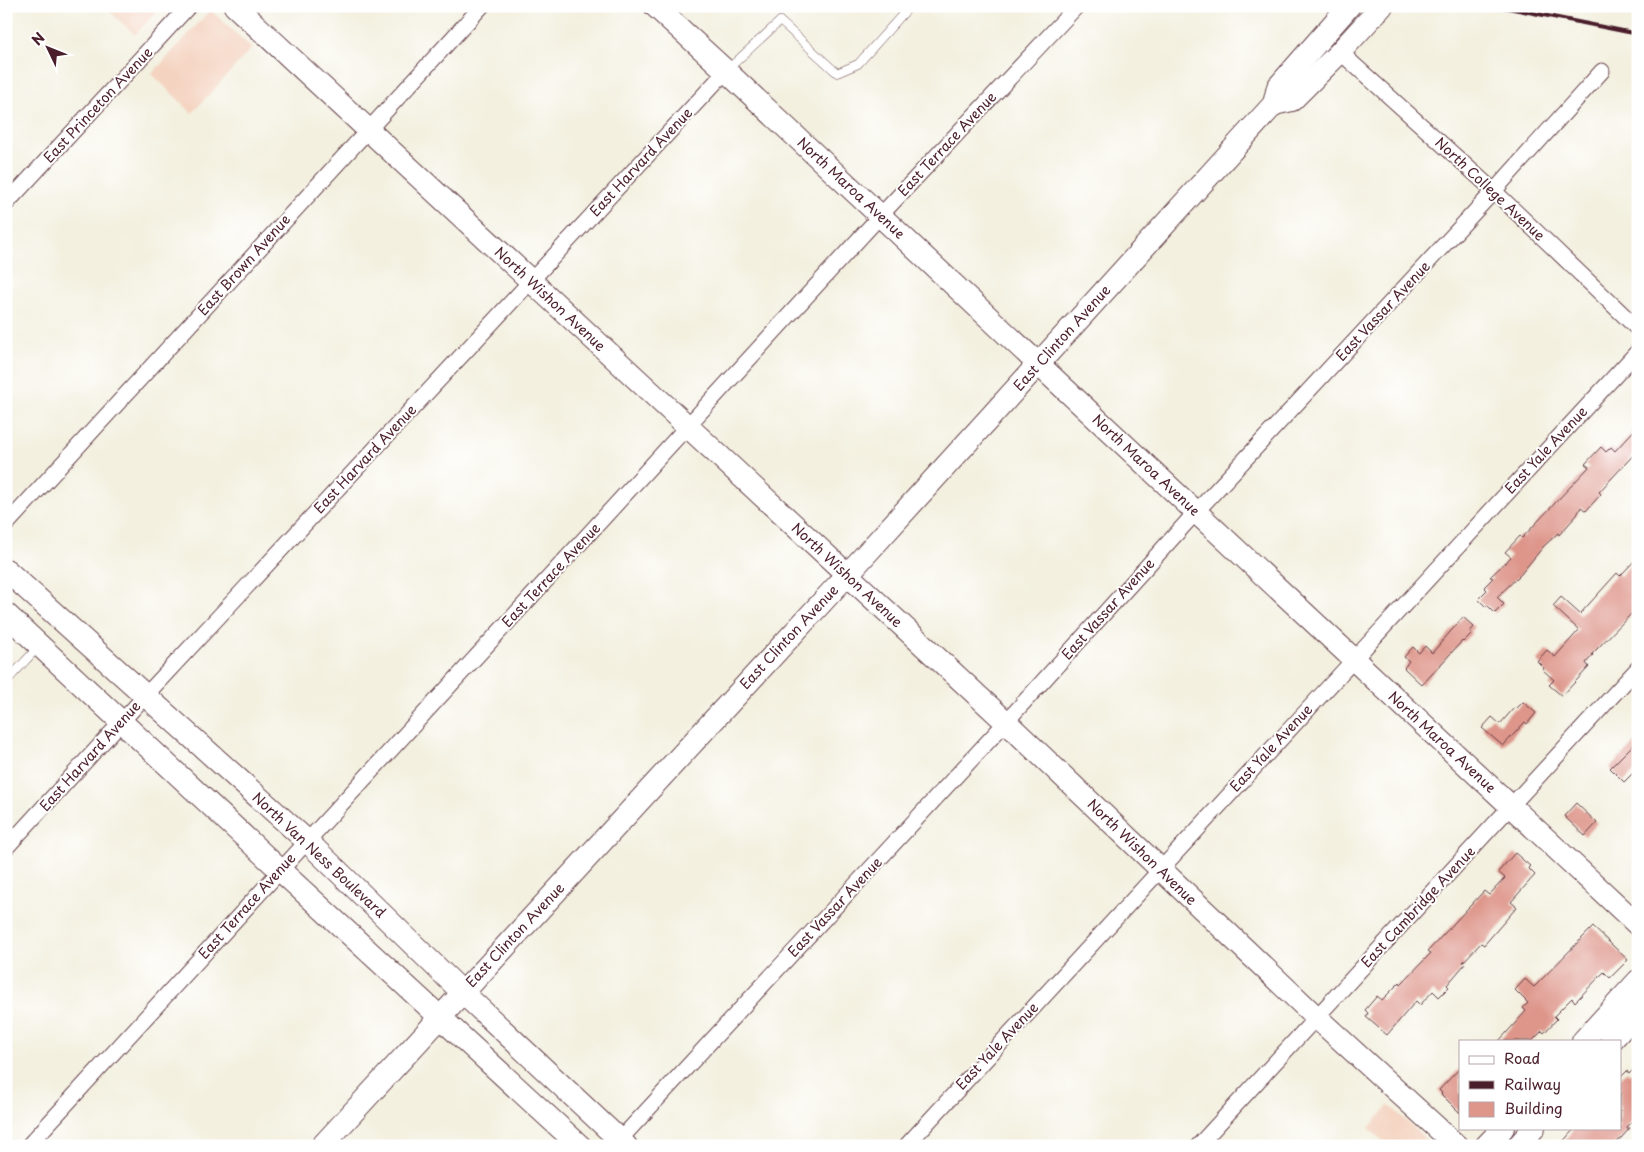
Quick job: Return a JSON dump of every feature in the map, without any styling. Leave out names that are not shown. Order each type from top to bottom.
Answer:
[{"type":"main road","name":"North Wishon Avenue","points":[[235,6],[1006,722],[1316,1017],[1457,1146]]},
{"type":"main road","name":"North Maroa Avenue","points":[[655,6],[1638,925]]},
{"type":"main road","name":"East Clinton Avenue","points":[[322,1146],[847,575],[1274,104],[1278,86],[1349,6]]},
{"type":"main road","points":[[1340,52],[1337,44],[1342,30],[1359,12],[1361,6]]},
{"type":"main road","name":"East Clinton Avenue","points":[[1274,104],[1292,100],[1382,6]]},
{"type":"main road","name":"North Van Ness Boulevard","points":[[6,570],[307,841],[620,1144]]},
{"type":"main road","points":[[6,614],[280,870],[580,1146]]},
{"type":"main road","points":[[1584,1040],[1638,981]]},
{"type":"main road","points":[[1612,1040],[1638,1010]]},
{"type":"main road","points":[[1486,1146],[1500,1130]]},
{"type":"main road","points":[[1518,1146],[1532,1130]]},
{"type":"street","name":"East Princeton Avenue","points":[[6,204],[189,6]]},
{"type":"street","name":"East Brown Avenue","points":[[6,525],[482,6]]},
{"type":"street","name":"East Terrace Avenue","points":[[28,1146],[880,216],[1077,6]]},
{"type":"street","name":"North College Avenue","points":[[1340,52],[1494,191],[1638,329]]},
{"type":"street","name":"East Harvard Avenue","points":[[6,848],[726,71]]},
{"type":"street","name":"East Vassar Avenue","points":[[620,1144],[1196,512],[1494,191],[1602,71]]},
{"type":"street","name":"East Yale Avenue","points":[[906,1146],[1638,351]]},
{"type":"street","name":"East Cambridge Avenue","points":[[1198,1146],[1638,668]]},
{"type":"lane","points":[[726,71],[780,21],[837,73],[858,64],[910,6]]},
{"type":"lane","points":[[6,682],[40,644]]},
{"type":"shaded area","points":[[104,6],[161,6],[135,35]]},
{"type":"shaded area","points":[[210,10],[252,48],[192,113],[152,74]]},
{"type":"shaded area","points":[[1389,1105],[1433,1146],[1388,1146],[1369,1128]]},
{"type":"building","points":[[1638,426],[1638,450],[1599,492],[1601,494],[1586,511],[1581,507],[1577,515],[1559,535],[1558,533],[1543,547],[1520,575],[1497,597],[1504,604],[1495,613],[1487,605],[1486,607],[1478,599],[1487,590],[1484,587],[1493,578],[1490,577],[1511,557],[1505,552],[1520,536],[1522,538],[1589,467],[1585,464],[1601,447],[1606,452],[1611,447],[1615,451]]},
{"type":"building","points":[[1638,557],[1638,607],[1592,654],[1586,663],[1589,667],[1562,696],[1549,685],[1554,680],[1543,670],[1544,668],[1537,661],[1547,650],[1555,657],[1579,630],[1553,606],[1561,597],[1580,614],[1617,573],[1620,576]]},
{"type":"building","points":[[1463,617],[1474,627],[1470,632],[1472,633],[1462,641],[1422,685],[1404,668],[1409,661],[1404,657],[1413,647],[1419,653],[1425,646],[1432,653]]},
{"type":"building","points":[[1523,702],[1536,713],[1503,746],[1482,728],[1492,717],[1500,724],[1514,708],[1516,709]]},
{"type":"building","points":[[1638,740],[1638,768],[1624,782],[1610,768]]},
{"type":"building","points":[[1576,803],[1597,823],[1585,836],[1564,816]]},
{"type":"building","points":[[1515,853],[1530,866],[1528,868],[1535,875],[1511,902],[1517,907],[1484,945],[1481,943],[1463,962],[1465,964],[1447,985],[1449,987],[1439,997],[1433,991],[1420,1005],[1416,1001],[1387,1035],[1366,1017],[1368,1013],[1365,1010],[1377,996],[1382,1000],[1400,982],[1401,984],[1431,953],[1428,951],[1484,891],[1489,895],[1505,878],[1498,872]]},
{"type":"building","points":[[1593,927],[1628,960],[1610,978],[1604,972],[1575,1002],[1572,998],[1554,1016],[1557,1019],[1544,1033],[1542,1031],[1533,1040],[1500,1040],[1526,1011],[1523,1008],[1528,1003],[1515,990],[1525,979],[1534,987]]},
{"type":"building","points":[[1638,1065],[1638,1116],[1626,1128],[1630,1128],[1614,1146],[1559,1146],[1573,1130],[1622,1130],[1622,1076],[1627,1071],[1629,1074]]},
{"type":"building","points":[[1459,1069],[1459,1112],[1441,1094],[1439,1090]]},
{"type":"railway","points":[[1498,6],[1638,34]]}]
